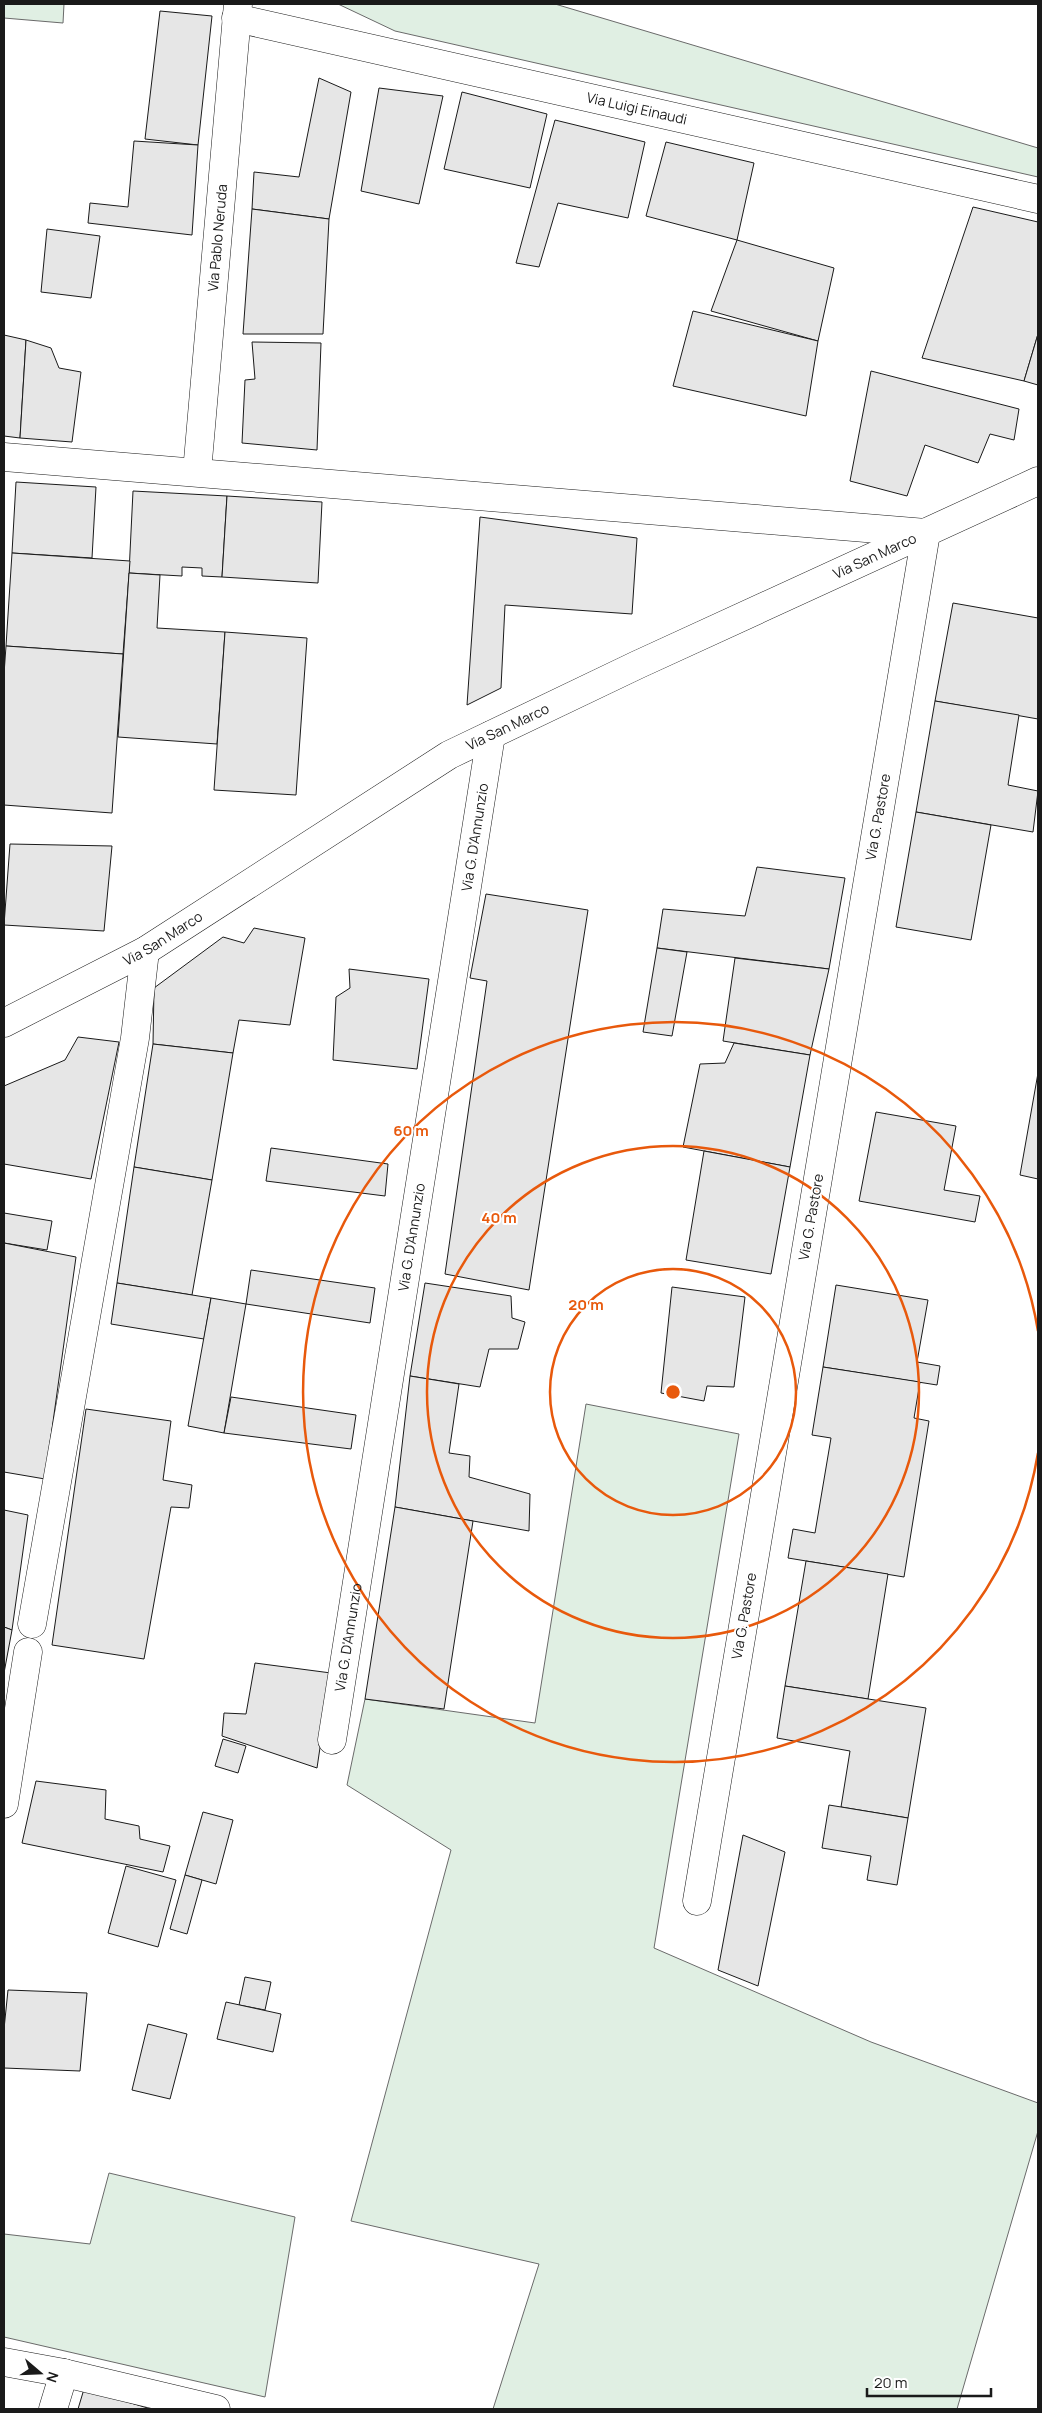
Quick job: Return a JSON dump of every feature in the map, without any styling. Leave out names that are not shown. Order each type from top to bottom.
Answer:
[{"type":"street","name":"Via Luigi Einaudi","points":[[237,11],[1038,199]]},
{"type":"street","name":"Via Pablo Neruda","points":[[197,472],[237,11]]},
{"type":"street","points":[[4,457],[926,533]]},
{"type":"street","name":"Via San Marco","points":[[4,1023],[145,951],[449,755],[637,665],[1038,481]]},
{"type":"street","name":"Via G. Pastore","points":[[696,1901],[926,533]]},
{"type":"street","name":"Via G. D'Annunzio","points":[[332,1740],[491,735]]},
{"type":"street","points":[[32,1624],[135,1038],[145,951]]},
{"type":"street","points":[[4,1804],[28,1652]]},
{"type":"street","points":[[4,2362],[64,2373],[216,2409]]},
{"type":"street","points":[[53,2409],[64,2373]]},
{"type":"green space","points":[[4,4],[64,4],[63,23],[4,18]]},
{"type":"green space","points":[[338,4],[555,4],[1038,148],[1038,177],[395,31]]},
{"type":"green space","points":[[586,1404],[739,1434],[654,1948],[871,2042],[1038,2103],[1038,2131],[957,2409],[493,2409],[539,2264],[351,2221],[451,1850],[347,1785],[365,1699],[535,1723]]},
{"type":"green space","points":[[109,2173],[295,2217],[265,2397],[4,2337],[4,2234],[90,2244]]},
{"type":"building","points":[[160,11],[212,16],[198,145],[145,139]]},
{"type":"building","points":[[319,78],[351,92],[329,219],[252,209],[254,172],[299,177]]},
{"type":"building","points":[[379,88],[443,96],[419,204],[361,191]]},
{"type":"building","points":[[462,92],[547,114],[530,188],[444,169]]},
{"type":"building","points":[[555,120],[645,142],[628,218],[558,203],[539,267],[516,263]]},
{"type":"building","points":[[134,141],[198,145],[192,235],[88,223],[90,203],[128,207]]},
{"type":"building","points":[[666,142],[754,163],[737,240],[646,216]]},
{"type":"building","points":[[973,207],[1038,222],[1038,334],[1024,381],[922,358]]},
{"type":"building","points":[[252,209],[329,219],[323,334],[243,334]]},
{"type":"building","points":[[47,229],[100,236],[91,298],[41,292]]},
{"type":"building","points":[[737,240],[834,268],[818,341],[711,311]]},
{"type":"building","points":[[693,311],[818,341],[806,416],[673,386]]},
{"type":"building","points":[[1038,334],[1038,385],[1024,381]]},
{"type":"building","points":[[4,335],[26,340],[20,438],[4,436]]},
{"type":"building","points":[[26,340],[51,348],[59,368],[81,372],[72,442],[20,438]]},
{"type":"building","points":[[252,342],[321,343],[317,450],[242,443],[245,380],[255,379]]},
{"type":"building","points":[[871,371],[1019,409],[1014,440],[990,434],[978,463],[925,445],[907,496],[850,481]]},
{"type":"building","points":[[16,482],[96,487],[92,558],[12,553]]},
{"type":"building","points":[[133,491],[227,496],[222,577],[202,576],[202,568],[182,567],[182,576],[129,573]]},
{"type":"building","points":[[227,496],[322,502],[318,583],[222,577]]},
{"type":"building","points":[[480,517],[637,538],[632,614],[505,605],[501,688],[467,705]]},
{"type":"building","points":[[12,553],[130,561],[123,654],[6,646]]},
{"type":"building","points":[[129,573],[160,575],[157,628],[225,632],[217,744],[118,737]]},
{"type":"building","points":[[953,603],[1038,618],[1038,719],[935,701]]},
{"type":"building","points":[[225,632],[307,638],[296,795],[214,790]]},
{"type":"building","points":[[6,646],[123,654],[112,813],[4,805],[4,674]]},
{"type":"building","points":[[935,701],[1019,715],[1008,785],[1038,791],[1033,832],[916,812]]},
{"type":"building","points":[[916,812],[991,825],[971,940],[896,927]]},
{"type":"building","points":[[10,844],[112,846],[104,931],[4,925]]},
{"type":"building","points":[[757,867],[845,878],[829,969],[657,948],[663,909],[745,916]]},
{"type":"building","points":[[486,894],[588,910],[529,1290],[445,1274],[487,981],[470,978]]},
{"type":"building","points":[[254,928],[305,938],[290,1025],[239,1020],[233,1053],[153,1044],[154,988],[223,937],[244,943]]},
{"type":"building","points":[[657,948],[687,952],[672,1036],[643,1032]]},
{"type":"building","points":[[735,958],[829,969],[810,1055],[723,1041]]},
{"type":"building","points":[[349,969],[429,979],[417,1069],[333,1060],[336,997],[350,988]]},
{"type":"building","points":[[78,1037],[119,1042],[91,1179],[4,1164],[4,1086],[65,1060]]},
{"type":"building","points":[[734,1043],[810,1055],[790,1167],[683,1147],[700,1064],[725,1063]]},
{"type":"building","points":[[153,1044],[233,1053],[212,1180],[134,1167]]},
{"type":"building","points":[[1038,1073],[1038,1179],[1020,1175]]},
{"type":"building","points":[[876,1112],[956,1126],[944,1190],[980,1196],[975,1222],[859,1201]]},
{"type":"building","points":[[271,1148],[388,1164],[385,1196],[266,1181]]},
{"type":"building","points":[[704,1151],[790,1167],[771,1274],[686,1260]]},
{"type":"building","points":[[134,1167],[212,1180],[192,1295],[117,1283]]},
{"type":"building","points":[[4,1213],[52,1221],[47,1250],[4,1243]]},
{"type":"building","points":[[4,1243],[76,1257],[45,1479],[4,1472]]},
{"type":"building","points":[[251,1270],[375,1288],[370,1323],[246,1304]]},
{"type":"building","points":[[117,1283],[211,1298],[204,1339],[111,1324]]},
{"type":"building","points":[[425,1283],[511,1296],[512,1318],[525,1322],[518,1349],[489,1349],[480,1387],[410,1376]]},
{"type":"building","points":[[836,1285],[928,1300],[917,1362],[940,1366],[937,1385],[823,1367]]},
{"type":"building","points":[[672,1287],[745,1297],[734,1387],[707,1386],[704,1401],[661,1393]]},
{"type":"building","points":[[211,1298],[246,1304],[224,1433],[188,1426]]},
{"type":"building","points":[[823,1367],[920,1382],[914,1418],[929,1421],[904,1577],[788,1558],[793,1529],[815,1533],[831,1438],[812,1435]]},
{"type":"building","points":[[410,1376],[459,1384],[449,1453],[470,1456],[469,1477],[530,1494],[529,1531],[395,1507]]},
{"type":"building","points":[[231,1397],[356,1415],[351,1449],[224,1433]]},
{"type":"building","points":[[86,1409],[171,1421],[163,1480],[192,1485],[189,1508],[171,1507],[144,1659],[52,1645]]},
{"type":"building","points":[[395,1507],[473,1521],[444,1709],[365,1699]]},
{"type":"building","points":[[4,1510],[28,1515],[12,1630],[4,1627]]},
{"type":"building","points":[[806,1561],[888,1574],[868,1699],[785,1686]]},
{"type":"building","points":[[4,1627],[12,1630],[4,1673]]},
{"type":"building","points":[[255,1663],[331,1673],[317,1768],[222,1736],[224,1713],[246,1714]]},
{"type":"building","points":[[785,1686],[926,1708],[908,1818],[841,1807],[850,1751],[777,1738]]},
{"type":"building","points":[[223,1739],[246,1746],[238,1773],[215,1766]]},
{"type":"building","points":[[36,1781],[106,1790],[105,1819],[139,1826],[140,1839],[170,1846],[163,1872],[22,1843]]},
{"type":"building","points":[[829,1805],[908,1818],[897,1885],[867,1880],[871,1856],[822,1848]]},
{"type":"building","points":[[203,1812],[233,1820],[216,1884],[185,1875]]},
{"type":"building","points":[[743,1835],[785,1852],[758,1986],[718,1970]]},
{"type":"building","points":[[126,1866],[176,1880],[158,1947],[108,1933]]},
{"type":"building","points":[[185,1875],[202,1880],[187,1934],[170,1929]]},
{"type":"building","points":[[245,1977],[271,1982],[265,2010],[239,2005]]},
{"type":"building","points":[[8,1990],[87,1993],[80,2071],[4,2068],[4,2029]]},
{"type":"building","points":[[226,2002],[281,2014],[273,2052],[217,2039]]},
{"type":"building","points":[[148,2024],[187,2034],[170,2099],[132,2090]]},
{"type":"building","points":[[84,2389],[151,2409],[78,2409]]}]
